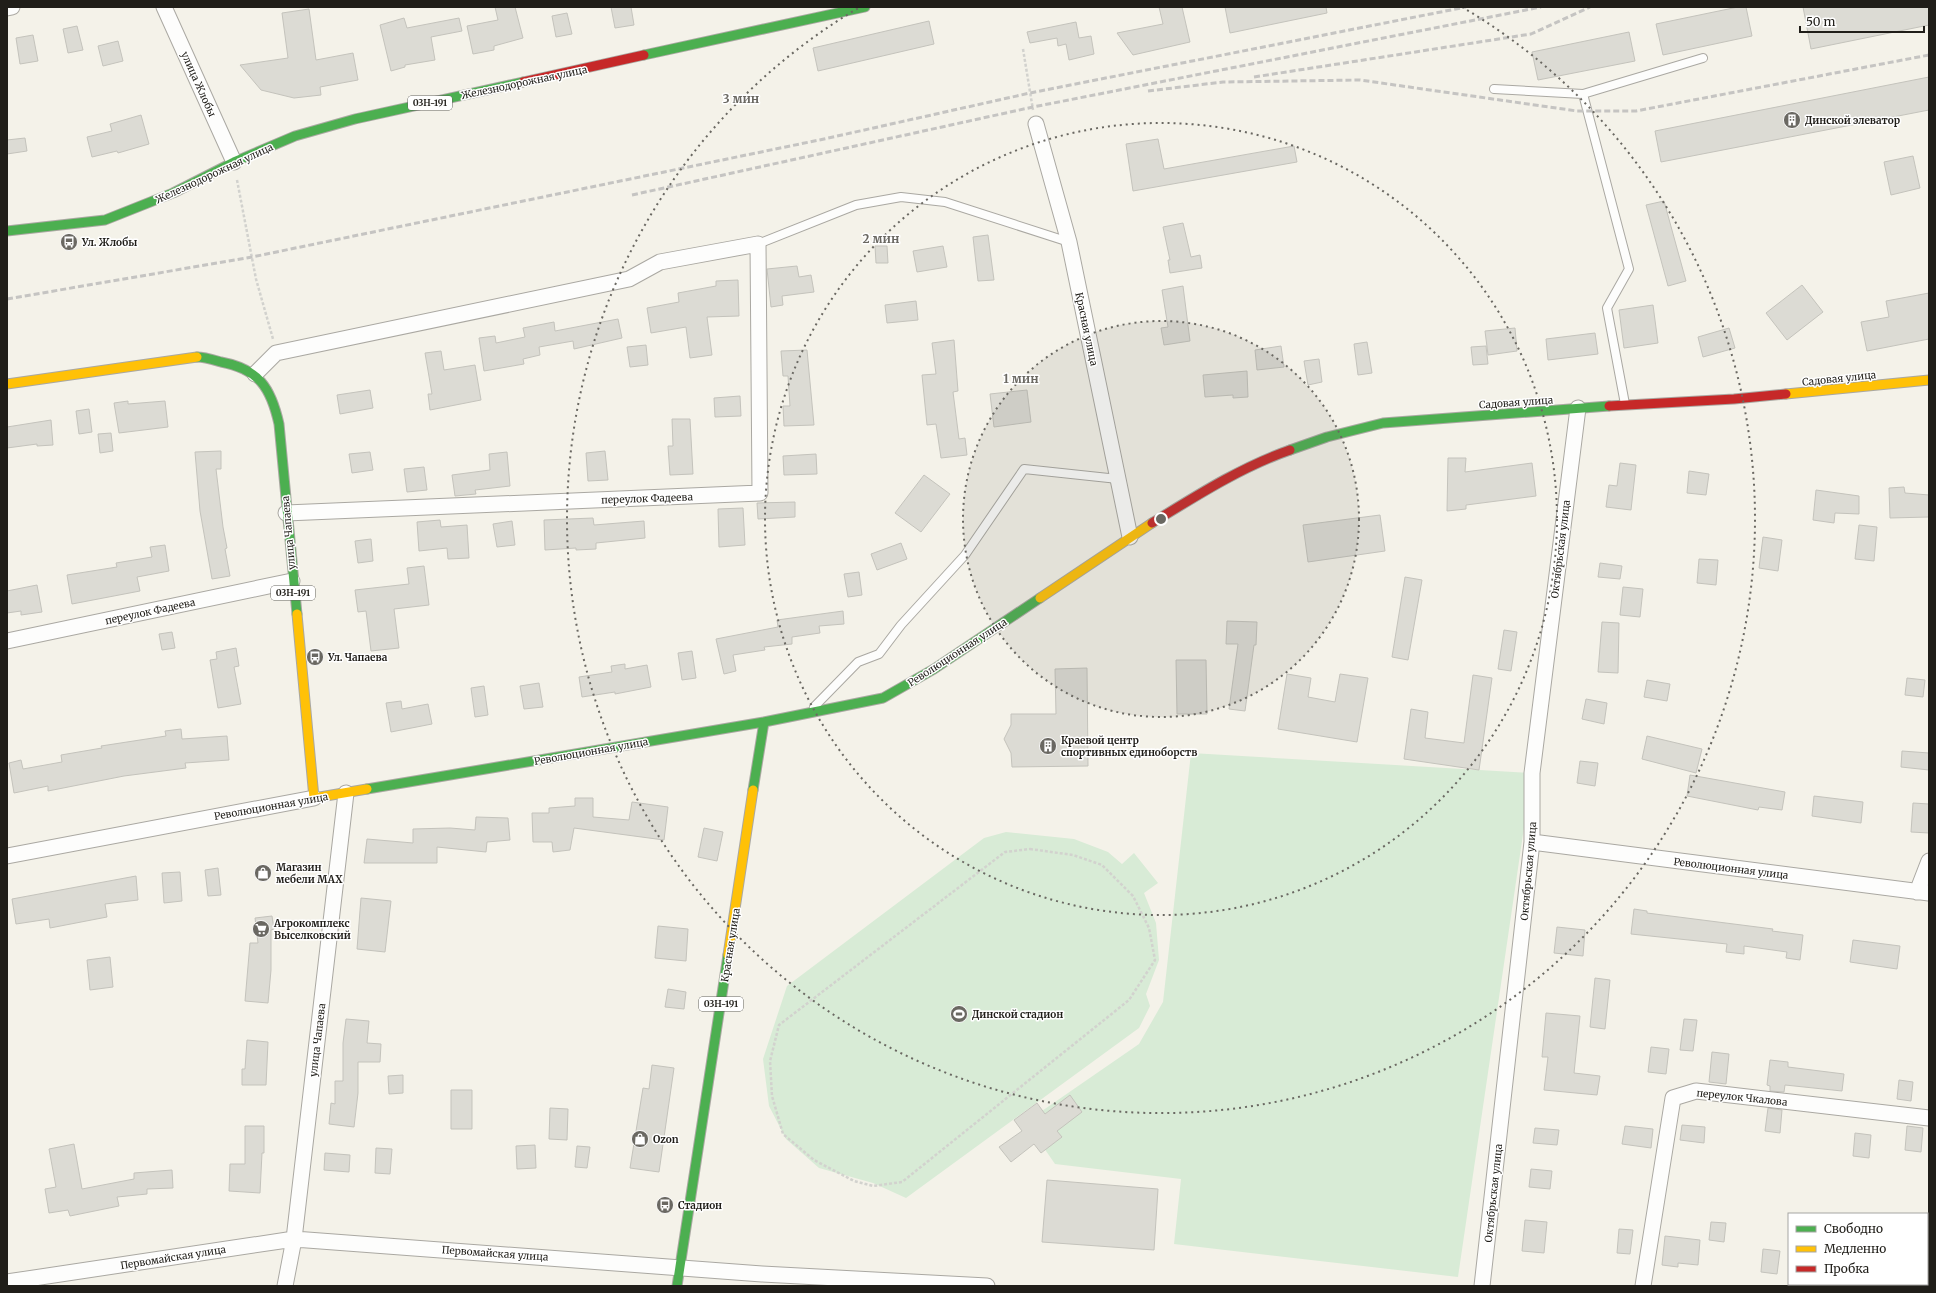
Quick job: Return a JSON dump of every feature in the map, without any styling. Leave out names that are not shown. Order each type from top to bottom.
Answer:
[{"type":"main road","name":"Железнодорожная улица","points":[[7,231],[105,220],[173,194],[234,162],[295,136],[355,119],[865,7]]},
{"type":"main road","name":"03Н-191","points":[[7,384],[199,357],[238,365],[255,374]]},
{"type":"main road","name":"улица Чапаева","points":[[255,374],[267,389],[275,405],[279,424],[292,581],[314,798]]},
{"type":"main road","name":"Садовая улица","points":[[1130,537],[1199,494],[1262,460],[1327,437],[1383,423],[1578,408],[1734,399],[1929,380]]},
{"type":"main road","name":"Революционная улица","points":[[314,798],[764,722],[883,698],[934,669],[1130,537]]},
{"type":"main road","name":"Красная улица","points":[[677,1286],[764,722]]},
{"type":"street","points":[[7,8],[12,7]]},
{"type":"street","name":"улица Жлобы","points":[[164,7],[234,162]]},
{"type":"street","name":"Красная улица","points":[[1036,124],[1069,242],[1130,537]]},
{"type":"street","points":[[255,374],[276,353],[629,279],[660,262],[758,244]]},
{"type":"street","name":"переулок Фадеева","points":[[286,513],[760,493],[758,244]]},
{"type":"street","name":"Октябрьская улица","points":[[1482,1286],[1532,842],[1532,773],[1578,408]]},
{"type":"street","name":"переулок Фадеева","points":[[7,641],[292,581]]},
{"type":"street","name":"улица Чапаева","points":[[285,1286],[294,1239],[346,793]]},
{"type":"street","name":"Революционная улица","points":[[7,856],[314,798]]},
{"type":"street","name":"Революционная улица","points":[[1532,842],[1923,893]]},
{"type":"street","points":[[1923,893],[1929,861]]},
{"type":"street","name":"переулок Чкалова","points":[[1643,1286],[1673,1098],[1696,1091],[1929,1118]]},
{"type":"street","name":"Первомайская улица","points":[[7,1282],[294,1239],[681,1266],[762,1274],[987,1286]]},
{"type":"lane","points":[[1494,89],[1583,94],[1703,58]]},
{"type":"lane","points":[[1583,94],[1629,268],[1607,308],[1626,405]]},
{"type":"lane","points":[[758,244],[856,205],[901,197],[945,202],[1069,242]]},
{"type":"lane","points":[[807,714],[858,662],[879,654],[901,625],[965,555],[1024,469],[1118,479]]},
{"type":"path","points":[[1023,49],[1036,124]]},
{"type":"path","points":[[234,162],[256,279],[276,353]]},
{"type":"path","points":[[1030,849],[1073,855],[1102,865],[1133,896],[1149,928],[1156,960],[1129,1000],[902,1182],[873,1186],[854,1181],[814,1160],[783,1134],[772,1096],[770,1061],[779,1025],[1005,852],[1030,849]]},
{"type":"green space","points":[[1191,753],[1532,773],[1458,1277],[1174,1244],[1181,1179],[1055,1164],[1026,1122],[1139,1044],[1163,1002]]},
{"type":"green space","points":[[1006,832],[1074,839],[1108,852],[1122,864],[1134,853],[1158,883],[1144,893],[1156,923],[1159,960],[1146,994],[1150,1006],[1139,1028],[906,1198],[873,1183],[819,1168],[786,1139],[769,1106],[763,1059],[787,986],[984,838]]},
{"type":"building","points":[[495,7],[515,7],[523,38],[494,46],[494,50],[473,54],[467,26],[498,20]]},
{"type":"building","points":[[611,7],[631,7],[634,25],[615,28]]},
{"type":"building","points":[[1159,7],[1182,7],[1190,42],[1133,55],[1117,33],[1163,24]]},
{"type":"building","points":[[1225,7],[1326,7],[1327,13],[1230,33]]},
{"type":"building","points":[[1738,7],[1746,7],[1752,36],[1663,55],[1656,24]]},
{"type":"building","points":[[1803,7],[1929,7],[1929,25],[1811,49]]},
{"type":"building","points":[[309,9],[316,60],[353,53],[358,80],[320,87],[321,95],[294,98],[261,90],[240,65],[288,58],[282,13]]},
{"type":"building","points":[[567,13],[572,34],[556,37],[552,16]]},
{"type":"building","points":[[404,18],[407,28],[459,18],[462,31],[431,37],[435,60],[405,65],[405,67],[391,71],[380,25]]},
{"type":"building","points":[[929,21],[934,44],[818,71],[813,48]]},
{"type":"building","points":[[1076,22],[1079,38],[1091,36],[1094,54],[1069,60],[1066,44],[1058,46],[1057,38],[1030,43],[1027,32]]},
{"type":"building","points":[[77,26],[83,50],[68,53],[63,29]]},
{"type":"building","points":[[1629,32],[1635,61],[1538,80],[1532,52]]},
{"type":"building","points":[[33,35],[38,61],[20,64],[16,38]]},
{"type":"building","points":[[118,41],[123,61],[103,66],[98,46]]},
{"type":"building","name":"Динской элеватор","points":[[1929,77],[1929,110],[1661,162],[1655,131]]},
{"type":"building","points":[[141,115],[149,144],[118,153],[117,151],[92,157],[87,137],[112,131],[110,124]]},
{"type":"building","points":[[25,138],[27,151],[7,154],[7,140]]},
{"type":"building","points":[[1158,139],[1164,169],[1294,146],[1297,162],[1133,191],[1126,144]]},
{"type":"building","points":[[1913,156],[1920,188],[1891,195],[1884,162]]},
{"type":"building","points":[[1664,201],[1686,281],[1668,286],[1646,205]]},
{"type":"building","points":[[1183,223],[1191,257],[1200,255],[1202,268],[1170,273],[1168,260],[1170,260],[1163,227]]},
{"type":"building","points":[[988,235],[994,280],[978,281],[973,237]]},
{"type":"building","points":[[875,246],[887,246],[888,263],[876,263]]},
{"type":"building","points":[[943,246],[947,267],[917,272],[913,251]]},
{"type":"building","points":[[797,266],[799,277],[811,275],[814,292],[782,296],[783,305],[771,307],[767,269]]},
{"type":"building","points":[[738,280],[739,316],[707,317],[712,355],[690,358],[686,327],[651,333],[647,308],[679,302],[678,293],[716,286],[716,281]]},
{"type":"building","points":[[1802,285],[1823,312],[1787,340],[1766,313]]},
{"type":"building","points":[[1183,286],[1190,341],[1164,345],[1161,328],[1168,327],[1162,290]]},
{"type":"building","points":[[1929,293],[1929,339],[1867,351],[1861,322],[1889,317],[1886,301]]},
{"type":"building","points":[[916,301],[918,320],[887,323],[885,305]]},
{"type":"building","points":[[1653,305],[1658,343],[1624,348],[1619,310]]},
{"type":"building","points":[[618,319],[622,338],[574,349],[573,341],[539,347],[540,355],[523,359],[524,364],[484,371],[479,338],[495,336],[496,343],[525,337],[523,328],[554,322],[555,331]]},
{"type":"building","points":[[1515,328],[1517,351],[1488,355],[1485,331]]},
{"type":"building","points":[[1729,328],[1735,348],[1703,357],[1698,337]]},
{"type":"building","points":[[1595,333],[1598,354],[1548,360],[1546,339]]},
{"type":"building","points":[[954,340],[958,391],[953,392],[959,439],[965,438],[967,455],[941,458],[936,424],[927,425],[922,375],[936,374],[932,343]]},
{"type":"building","points":[[1367,342],[1372,373],[1358,375],[1354,344]]},
{"type":"building","points":[[646,345],[648,365],[630,367],[627,347]]},
{"type":"building","points":[[1281,346],[1284,367],[1257,370],[1255,350]]},
{"type":"building","points":[[1486,346],[1488,364],[1473,365],[1471,347]]},
{"type":"building","points":[[807,350],[814,425],[784,426],[783,406],[790,406],[788,376],[783,376],[781,351]]},
{"type":"building","points":[[441,351],[444,370],[475,365],[481,400],[430,410],[428,394],[432,394],[425,353]]},
{"type":"building","points":[[1319,359],[1322,382],[1308,385],[1304,361]]},
{"type":"building","points":[[1247,371],[1248,397],[1233,398],[1233,395],[1205,397],[1203,375]]},
{"type":"building","points":[[370,390],[373,408],[340,414],[337,395]]},
{"type":"building","points":[[1027,390],[1031,422],[994,427],[990,394]]},
{"type":"building","points":[[740,396],[741,416],[715,417],[714,398]]},
{"type":"building","points":[[128,401],[128,404],[165,401],[168,427],[119,433],[114,403]]},
{"type":"building","points":[[89,409],[92,432],[79,434],[76,411]]},
{"type":"building","points":[[672,419],[690,419],[693,474],[670,475],[668,446],[673,446]]},
{"type":"building","points":[[51,420],[53,445],[37,446],[37,444],[7,448],[7,427]]},
{"type":"building","points":[[111,433],[113,451],[100,453],[98,434]]},
{"type":"building","points":[[221,451],[221,469],[216,469],[227,548],[225,549],[230,576],[212,579],[200,511],[195,452]]},
{"type":"building","points":[[605,451],[608,480],[588,481],[586,453]]},
{"type":"building","points":[[370,452],[373,470],[352,473],[349,454]]},
{"type":"building","points":[[507,452],[510,486],[475,490],[476,494],[455,496],[452,475],[490,470],[489,454]]},
{"type":"building","points":[[816,454],[817,474],[784,475],[783,456]]},
{"type":"building","points":[[1448,458],[1466,458],[1465,472],[1532,463],[1536,496],[1466,505],[1466,509],[1447,511]]},
{"type":"building","points":[[1620,463],[1636,465],[1631,510],[1606,507],[1609,485],[1617,486]]},
{"type":"building","points":[[424,467],[427,490],[407,492],[404,469]]},
{"type":"building","points":[[1689,471],[1709,474],[1706,495],[1687,493]]},
{"type":"building","points":[[924,475],[950,494],[921,532],[895,513]]},
{"type":"building","points":[[1904,487],[1905,493],[1929,495],[1929,517],[1890,518],[1889,488]]},
{"type":"building","points":[[1816,490],[1859,496],[1859,514],[1835,513],[1834,523],[1813,520]]},
{"type":"building","points":[[795,502],[795,517],[758,519],[757,503]]},
{"type":"building","points":[[743,508],[745,545],[719,547],[718,509]]},
{"type":"building","points":[[1380,515],[1385,551],[1308,562],[1303,525]]},
{"type":"building","points":[[593,518],[594,525],[644,521],[645,538],[596,543],[596,549],[576,550],[576,548],[545,550],[544,520]]},
{"type":"building","points":[[440,520],[441,527],[467,525],[469,558],[448,559],[447,548],[419,551],[417,522]]},
{"type":"building","points":[[512,521],[515,545],[497,547],[493,524]]},
{"type":"building","points":[[1859,525],[1877,527],[1874,561],[1855,559]]},
{"type":"building","points":[[1763,537],[1782,540],[1778,571],[1759,568]]},
{"type":"building","points":[[371,539],[373,561],[358,563],[355,541]]},
{"type":"building","points":[[901,543],[907,559],[877,570],[871,554]]},
{"type":"building","points":[[165,545],[169,571],[137,577],[140,591],[72,604],[67,575],[117,567],[116,563],[152,557],[150,547]]},
{"type":"building","points":[[1699,559],[1718,560],[1716,585],[1697,583]]},
{"type":"building","points":[[1600,563],[1622,566],[1620,579],[1598,577]]},
{"type":"building","points":[[424,566],[429,605],[394,609],[399,648],[371,651],[366,611],[358,612],[355,590],[409,584],[407,568]]},
{"type":"building","points":[[859,572],[862,595],[848,597],[844,574]]},
{"type":"building","points":[[1405,577],[1422,580],[1408,660],[1392,657]]},
{"type":"building","points":[[37,585],[42,612],[21,615],[21,611],[7,613],[7,591]]},
{"type":"building","points":[[1623,587],[1643,589],[1640,617],[1620,615]]},
{"type":"building","points":[[843,611],[844,624],[819,626],[820,633],[792,637],[792,644],[764,647],[765,650],[733,655],[736,671],[724,674],[716,639],[778,627],[777,620]]},
{"type":"building","points":[[1227,621],[1257,622],[1256,645],[1254,645],[1245,711],[1229,709],[1238,644],[1226,644]]},
{"type":"building","points":[[1602,622],[1619,623],[1618,673],[1598,672]]},
{"type":"building","points":[[1504,630],[1517,632],[1511,671],[1498,669]]},
{"type":"building","points":[[172,632],[175,648],[162,650],[159,634]]},
{"type":"building","points":[[236,648],[239,666],[234,667],[241,704],[218,708],[210,660],[217,659],[216,652]]},
{"type":"building","points":[[692,651],[696,678],[682,680],[678,653]]},
{"type":"building","points":[[1176,660],[1206,660],[1207,714],[1177,714]]},
{"type":"building","points":[[625,664],[625,669],[647,665],[651,687],[615,694],[615,692],[582,697],[579,677],[612,672],[611,666]]},
{"type":"building","name":"Краевой центр спортивных единоборств","points":[[1087,668],[1088,766],[1012,767],[1011,753],[1004,739],[1011,725],[1011,714],[1056,714],[1055,669]]},
{"type":"building","points":[[1287,674],[1311,678],[1308,697],[1335,702],[1340,674],[1368,678],[1357,742],[1278,729]]},
{"type":"building","points":[[1473,675],[1492,678],[1479,770],[1404,759],[1411,709],[1428,712],[1425,738],[1464,743]]},
{"type":"building","points":[[1907,678],[1925,680],[1923,697],[1905,695]]},
{"type":"building","points":[[1647,680],[1670,684],[1667,701],[1644,697]]},
{"type":"building","points":[[539,683],[543,707],[524,709],[520,686]]},
{"type":"building","points":[[484,686],[488,715],[475,717],[471,688]]},
{"type":"building","points":[[1586,699],[1607,703],[1604,724],[1582,719]]},
{"type":"building","points":[[401,701],[402,709],[428,704],[432,724],[391,732],[386,703]]},
{"type":"building","points":[[181,729],[182,739],[227,736],[229,760],[185,763],[186,768],[124,776],[48,791],[48,786],[14,793],[9,763],[21,760],[23,769],[62,762],[61,755],[102,748],[101,746],[166,736],[165,731]]},
{"type":"building","points":[[1647,736],[1702,749],[1696,773],[1642,759]]},
{"type":"building","points":[[1902,751],[1929,753],[1929,770],[1901,767]]},
{"type":"building","points":[[1580,761],[1598,763],[1595,786],[1577,783]]},
{"type":"building","points":[[1690,775],[1785,792],[1782,810],[1759,807],[1758,810],[1687,796]]},
{"type":"building","points":[[1814,796],[1863,802],[1861,823],[1812,816]]},
{"type":"building","points":[[575,798],[593,798],[593,817],[629,820],[632,802],[668,807],[664,840],[574,828],[570,850],[553,852],[552,842],[533,842],[532,813],[549,813],[549,808],[575,806]]},
{"type":"building","points":[[1913,803],[1929,804],[1929,833],[1911,832]]},
{"type":"building","points":[[476,817],[508,818],[510,840],[487,842],[486,852],[437,847],[437,863],[364,863],[367,839],[413,843],[413,829],[450,828],[475,830]]},
{"type":"building","points":[[704,828],[723,832],[717,861],[698,857]]},
{"type":"building","points":[[218,868],[221,895],[208,896],[205,870]]},
{"type":"building","points":[[180,872],[182,901],[164,903],[162,873]]},
{"type":"building","points":[[136,876],[138,900],[105,904],[107,917],[50,928],[49,919],[16,924],[12,899]]},
{"type":"building","points":[[361,898],[391,901],[385,952],[357,949]]},
{"type":"building","points":[[1634,909],[1647,911],[1647,913],[1773,929],[1772,931],[1803,935],[1800,960],[1786,958],[1787,952],[1744,946],[1744,954],[1726,952],[1727,944],[1631,934]]},
{"type":"building","points":[[272,916],[274,929],[271,930],[271,970],[268,1003],[245,1001],[250,943],[258,943],[255,918]]},
{"type":"building","points":[[658,926],[688,929],[686,961],[655,958]]},
{"type":"building","points":[[1557,927],[1585,930],[1583,956],[1554,953]]},
{"type":"building","points":[[1853,940],[1900,946],[1897,969],[1850,962]]},
{"type":"building","points":[[110,957],[113,987],[90,990],[87,960]]},
{"type":"building","points":[[1595,978],[1610,980],[1605,1029],[1590,1027]]},
{"type":"building","points":[[668,989],[686,992],[684,1009],[665,1007]]},
{"type":"building","points":[[1546,1013],[1580,1016],[1574,1073],[1600,1076],[1597,1095],[1544,1090],[1548,1057],[1542,1057]]},
{"type":"building","points":[[346,1019],[369,1021],[367,1043],[381,1044],[380,1062],[358,1062],[358,1093],[354,1127],[329,1124],[331,1103],[335,1104],[335,1081],[343,1081],[343,1043]]},
{"type":"building","points":[[1684,1019],[1697,1020],[1693,1051],[1680,1050]]},
{"type":"building","points":[[247,1040],[268,1042],[266,1085],[242,1085],[242,1069],[245,1069]]},
{"type":"building","points":[[1651,1047],[1669,1049],[1666,1074],[1648,1072]]},
{"type":"building","points":[[1712,1052],[1729,1054],[1726,1084],[1709,1082]]},
{"type":"building","points":[[1770,1060],[1788,1062],[1788,1067],[1844,1074],[1842,1091],[1785,1085],[1784,1092],[1770,1091],[1770,1086],[1767,1085]]},
{"type":"building","points":[[652,1065],[674,1068],[659,1172],[630,1168],[643,1088],[649,1089]]},
{"type":"building","points":[[403,1075],[403,1093],[389,1094],[388,1076]]},
{"type":"building","points":[[1899,1080],[1913,1082],[1911,1101],[1897,1099]]},
{"type":"building","points":[[451,1090],[472,1090],[472,1129],[451,1129]]},
{"type":"building","points":[[1070,1095],[1082,1112],[1057,1131],[1062,1137],[1041,1153],[1034,1144],[1011,1162],[999,1147],[1022,1131],[1014,1120],[1037,1103],[1045,1114]]},
{"type":"building","points":[[550,1108],[568,1109],[567,1140],[549,1139]]},
{"type":"building","points":[[1768,1108],[1782,1110],[1780,1133],[1765,1131]]},
{"type":"building","points":[[1682,1125],[1705,1127],[1704,1143],[1680,1140]]},
{"type":"building","points":[[245,1126],[264,1126],[264,1153],[262,1153],[260,1193],[229,1191],[230,1164],[245,1164]]},
{"type":"building","points":[[1625,1126],[1653,1129],[1651,1148],[1622,1144]]},
{"type":"building","points":[[1907,1126],[1923,1128],[1921,1152],[1905,1150]]},
{"type":"building","points":[[1535,1128],[1559,1130],[1557,1145],[1533,1143]]},
{"type":"building","points":[[1855,1133],[1871,1135],[1869,1158],[1853,1156]]},
{"type":"building","points":[[74,1144],[82,1189],[134,1179],[134,1173],[172,1170],[173,1188],[147,1189],[147,1194],[117,1197],[119,1206],[70,1216],[68,1210],[49,1213],[45,1189],[56,1187],[49,1149]]},
{"type":"building","points":[[535,1145],[536,1168],[517,1169],[516,1146]]},
{"type":"building","points":[[577,1146],[590,1147],[587,1168],[575,1167]]},
{"type":"building","points":[[376,1148],[392,1149],[390,1174],[375,1173]]},
{"type":"building","points":[[325,1153],[350,1155],[349,1172],[324,1170]]},
{"type":"building","points":[[1531,1169],[1552,1171],[1550,1189],[1529,1187]]},
{"type":"building","points":[[1047,1180],[1158,1189],[1154,1250],[1042,1242]]},
{"type":"building","points":[[1525,1220],[1547,1222],[1544,1253],[1522,1251]]},
{"type":"building","points":[[1711,1222],[1726,1223],[1724,1242],[1709,1240]]},
{"type":"building","points":[[1619,1229],[1633,1230],[1630,1254],[1617,1253]]},
{"type":"building","points":[[1665,1236],[1700,1240],[1698,1265],[1678,1263],[1678,1267],[1662,1265]]},
{"type":"building","points":[[1763,1249],[1780,1251],[1777,1274],[1761,1272]]},
{"type":"railway","points":[[7,299],[252,257],[824,139],[1030,93],[1466,7]]},
{"type":"railway","points":[[632,195],[1033,107],[1541,7]]},
{"type":"railway","points":[[1254,77],[1531,34],[1590,7]]},
{"type":"railway","points":[[1148,91],[1223,82],[1360,80],[1577,111],[1636,111],[1929,55]]},
{"type":"traffic: fast","points":[[644,55],[865,7]]},
{"type":"traffic: fast","points":[[7,231],[105,220],[173,193],[234,162],[295,136],[355,119],[523,82]]},
{"type":"traffic: fast","points":[[197,357],[234,365],[254,375],[267,390],[272,400],[279,424],[297,614]]},
{"type":"traffic: fast","points":[[1290,450],[1327,437],[1383,423],[1609,406]]},
{"type":"traffic: fast","points":[[764,722],[883,698],[934,669],[1040,598]]},
{"type":"traffic: fast","points":[[367,789],[764,722],[753,790]]},
{"type":"traffic: fast","points":[[677,1286],[728,955]]},
{"type":"traffic: slow","points":[[7,384],[197,357]]},
{"type":"traffic: slow","points":[[1786,394],[1929,380]]},
{"type":"traffic: slow","points":[[1040,598],[1152,523]]},
{"type":"traffic: slow","points":[[297,614],[314,798],[367,789]]},
{"type":"traffic: slow","points":[[728,955],[753,790]]},
{"type":"traffic: jam","points":[[523,82],[644,55]]},
{"type":"traffic: jam","points":[[1609,406],[1734,399],[1786,394]]},
{"type":"traffic: jam","points":[[1152,523],[1236,473],[1290,450]]},
{"type":"place","name":"Динской элеватор","points":[[1792,120]]},
{"type":"place","name":"Ул. Жлобы","points":[[69,242]]},
{"type":"place","name":"Ул. Чапаева","points":[[315,657]]},
{"type":"place","name":"Краевой центр спортивных единоборств","points":[[1048,746]]},
{"type":"place","name":"Магазин мебели MAX","points":[[263,873]]},
{"type":"place","name":"Агрокомплекс Выселковский","points":[[261,929]]},
{"type":"place","name":"Динской стадион","points":[[959,1014]]},
{"type":"place","name":"Ozon","points":[[640,1139]]},
{"type":"place","name":"Стадион","points":[[665,1205]]}]
